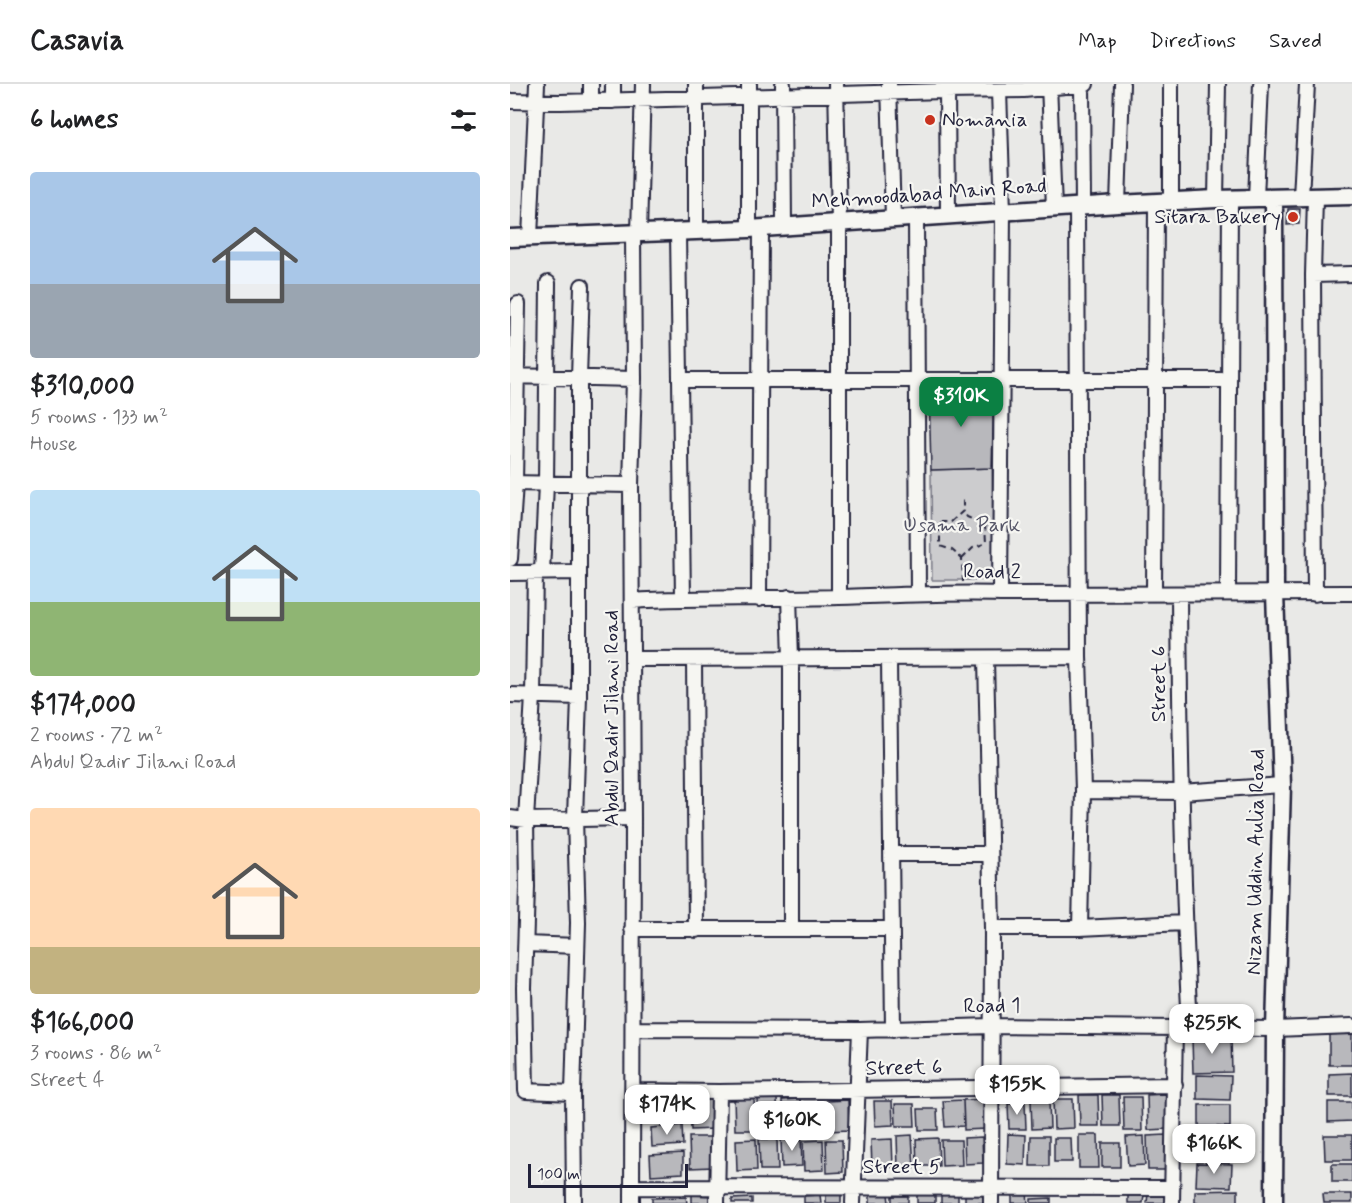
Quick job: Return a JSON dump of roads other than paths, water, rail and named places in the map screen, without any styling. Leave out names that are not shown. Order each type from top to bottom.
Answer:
[{"type":"main road","name":"Mehmoodabad Main Road","points":[[510,238],[755,229],[1118,204],[1352,196]]},
{"type":"main road","name":"Nizam Uddin Aulia Road","points":[[1274,198],[1275,594],[1282,785],[1275,1029],[1274,1203]]},
{"type":"street","points":[[530,237],[537,84]]},
{"type":"street","points":[[591,84],[591,101]]},
{"type":"street","points":[[613,84],[613,100]]},
{"type":"street","name":"Abdul Qadir Jilani Road","points":[[632,1203],[631,485],[636,233],[643,84]]},
{"type":"street","points":[[510,102],[644,99],[695,91],[996,89],[1083,84],[1076,380],[1078,657],[1083,791],[1080,928]]},
{"type":"street","points":[[1118,204],[1122,84]]},
{"type":"street","points":[[1154,593],[1154,378],[1171,84]]},
{"type":"street","points":[[1218,84],[1228,380],[1228,593]]},
{"type":"street","points":[[1256,198],[1261,84]]},
{"type":"street","points":[[1307,84],[1308,197],[1313,275],[1315,594]]},
{"type":"street","points":[[1049,86],[1053,208]]},
{"type":"street","points":[[889,88],[892,219]]},
{"type":"street","points":[[944,88],[948,215]]},
{"type":"street","points":[[837,89],[838,597]]},
{"type":"street","points":[[996,89],[1003,211],[1000,594]]},
{"type":"street","points":[[749,90],[760,379],[759,599]]},
{"type":"street","points":[[783,90],[784,227]]},
{"type":"street","points":[[695,91],[696,231]]},
{"type":"street","points":[[916,217],[918,594]]},
{"type":"street","points":[[678,232],[683,598]]},
{"type":"street","points":[[1313,275],[1352,274]]},
{"type":"street","points":[[548,284],[546,484],[538,572],[526,820],[524,988],[526,1091],[573,1093]]},
{"type":"street","points":[[574,1203],[573,1093],[578,923],[575,818],[579,697],[579,377],[582,286]]},
{"type":"street","points":[[510,559],[513,376],[518,304]]},
{"type":"street","points":[[513,376],[634,379]]},
{"type":"street","points":[[680,380],[1002,381],[1154,378],[1228,380]]},
{"type":"street","points":[[512,483],[631,485]]},
{"type":"street","points":[[510,573],[579,572]]},
{"type":"street","name":"Road 2","points":[[632,601],[918,594],[1352,593]]},
{"type":"street","name":"Street 6","points":[[1179,594],[1184,923],[1190,1026]]},
{"type":"street","points":[[789,597],[791,929]]},
{"type":"street","points":[[633,659],[1078,657]]},
{"type":"street","points":[[889,659],[893,1030]]},
{"type":"street","points":[[986,659],[992,928],[991,1203]]},
{"type":"street","points":[[694,660],[696,930]]},
{"type":"street","points":[[510,695],[579,697]]},
{"type":"street","points":[[1083,791],[1181,792],[1282,785]]},
{"type":"street","points":[[510,818],[526,820],[633,818]]},
{"type":"street","points":[[891,854],[990,854]]},
{"type":"street","points":[[992,928],[1080,928],[1184,923]]},
{"type":"street","points":[[632,929],[891,929]]},
{"type":"street","points":[[526,944],[577,946]]},
{"type":"street","name":"Road 1","points":[[633,1029],[893,1030],[992,1026],[1190,1026],[1275,1029],[1352,1026]]},
{"type":"street","points":[[1172,1203],[1175,1027]]},
{"type":"street","points":[[853,1203],[860,1030]]},
{"type":"street","name":"Street 6","points":[[633,1090],[719,1092],[1175,1085]]},
{"type":"street","points":[[717,1203],[719,1092]]},
{"type":"street","name":"Street 5","points":[[632,1188],[1172,1188]]},
{"type":"place","name":"Nomania","points":[[930,120]]},
{"type":"place","name":"Sitara Bakery","points":[[1293,217]]},
{"type":"park label","name":"Usama Park","points":[[962,525]]}]
